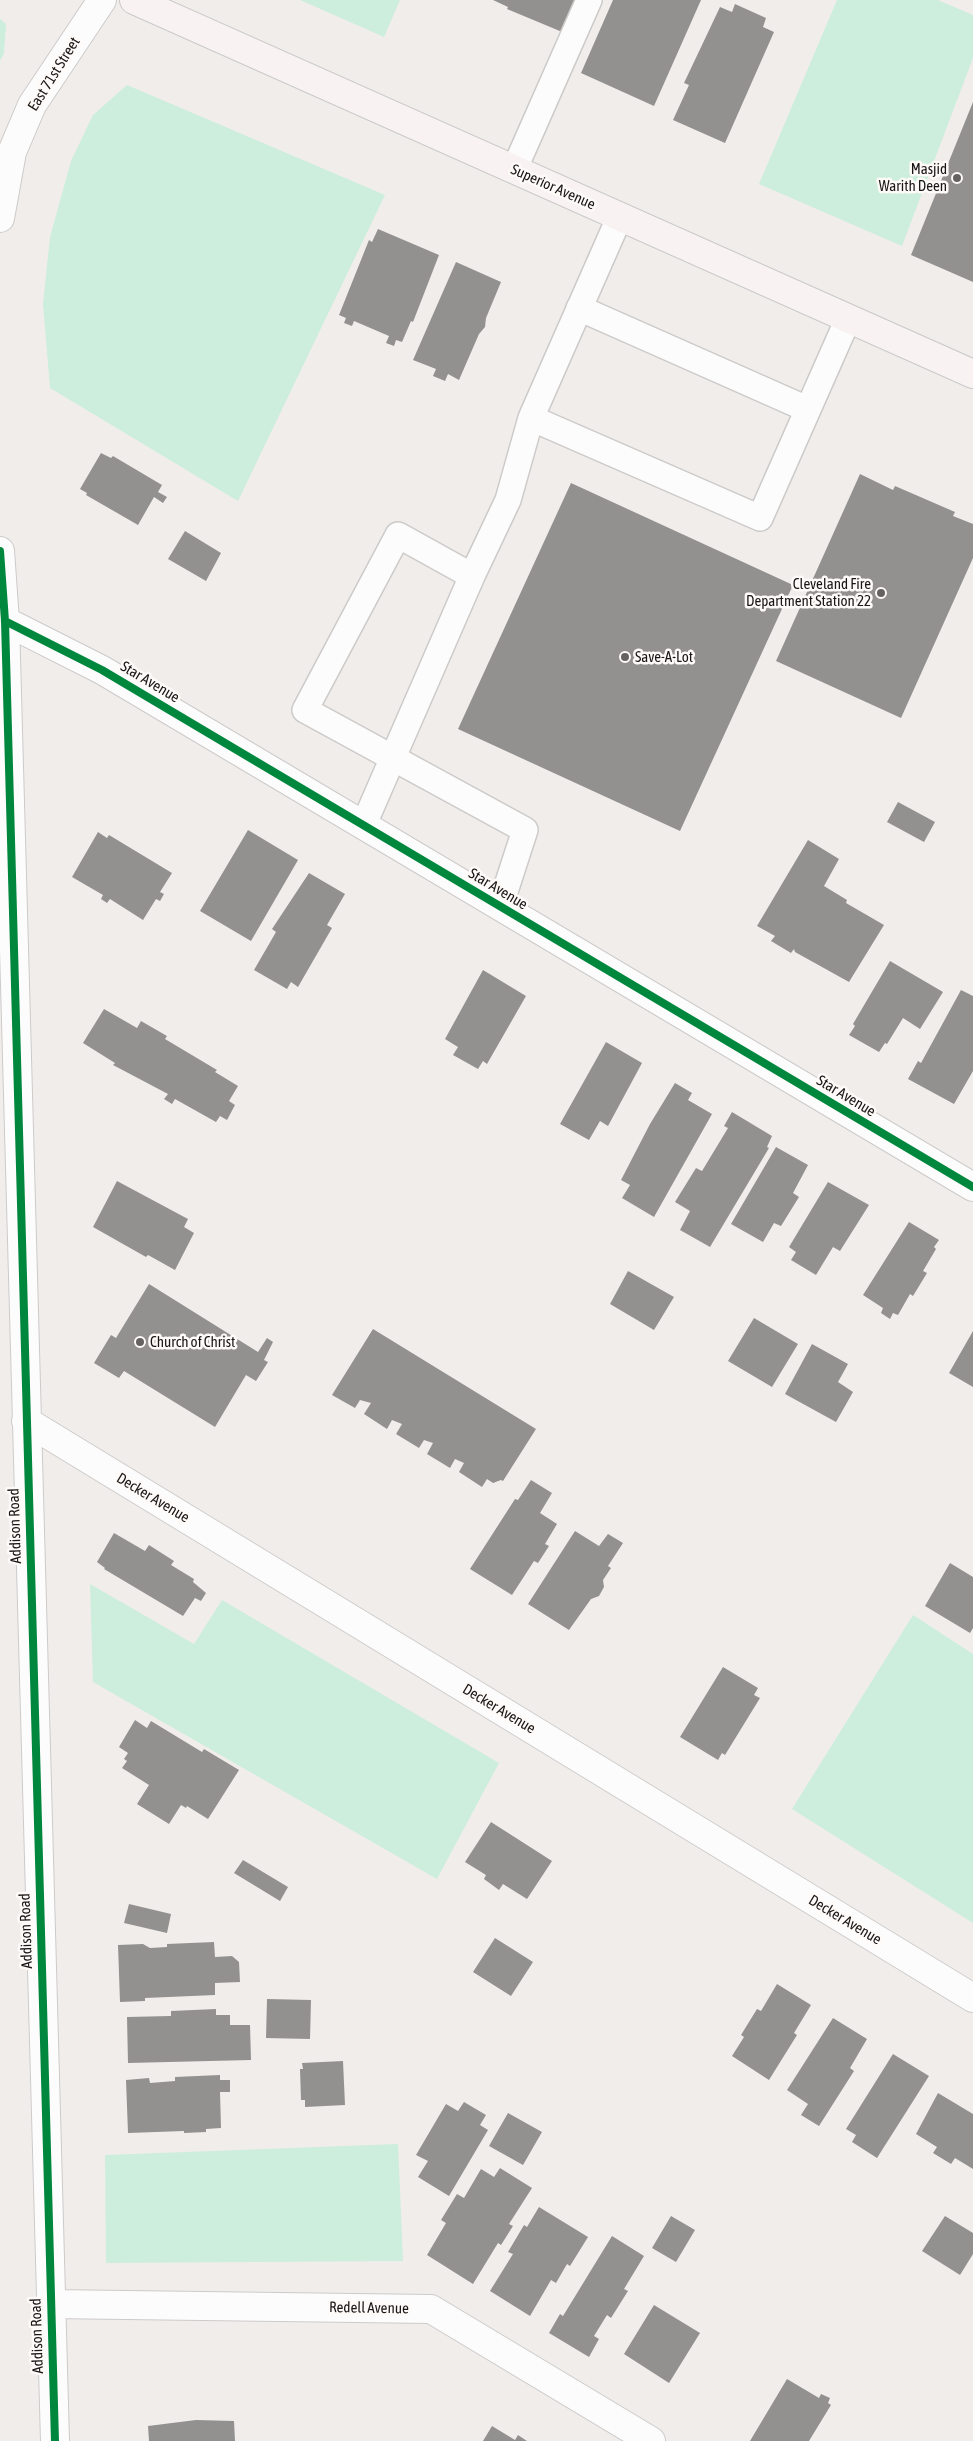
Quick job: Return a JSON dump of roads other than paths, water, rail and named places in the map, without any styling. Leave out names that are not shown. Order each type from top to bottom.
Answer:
[{"type":"main road","name":"Superior Avenue","points":[[134,0],[973,374]]},
{"type":"street","name":"East 71st Street","points":[[0,218],[12,152],[32,105],[102,0]]},
{"type":"street","name":"Addison Road","points":[[0,551],[5,621],[8,1010],[26,1421],[55,2441]]},
{"type":"street","name":"Star Avenue","points":[[5,621],[102,670],[973,1187]]},
{"type":"street","name":"Decker Avenue","points":[[26,1421],[973,1998]]},
{"type":"street","name":"Redell Avenue","points":[[50,2304],[431,2309],[651,2441]]},
{"type":"lane","points":[[514,170],[589,0]]},
{"type":"lane","points":[[364,824],[472,576],[508,500],[531,418],[620,216]]},
{"type":"lane","points":[[579,308],[807,409]]},
{"type":"lane","points":[[531,418],[760,518],[848,318]]},
{"type":"lane","points":[[472,576],[398,535],[305,710],[525,830],[500,907]]},
{"type":"place","name":"Masjid Warith Deen","points":[[957,178]]},
{"type":"place","name":"Cleveland Fire Department Station 22","points":[[881,593]]},
{"type":"place","name":"Save-A-Lot","points":[[625,657]]},
{"type":"place","name":"Church of Christ","points":[[140,1342]]}]
